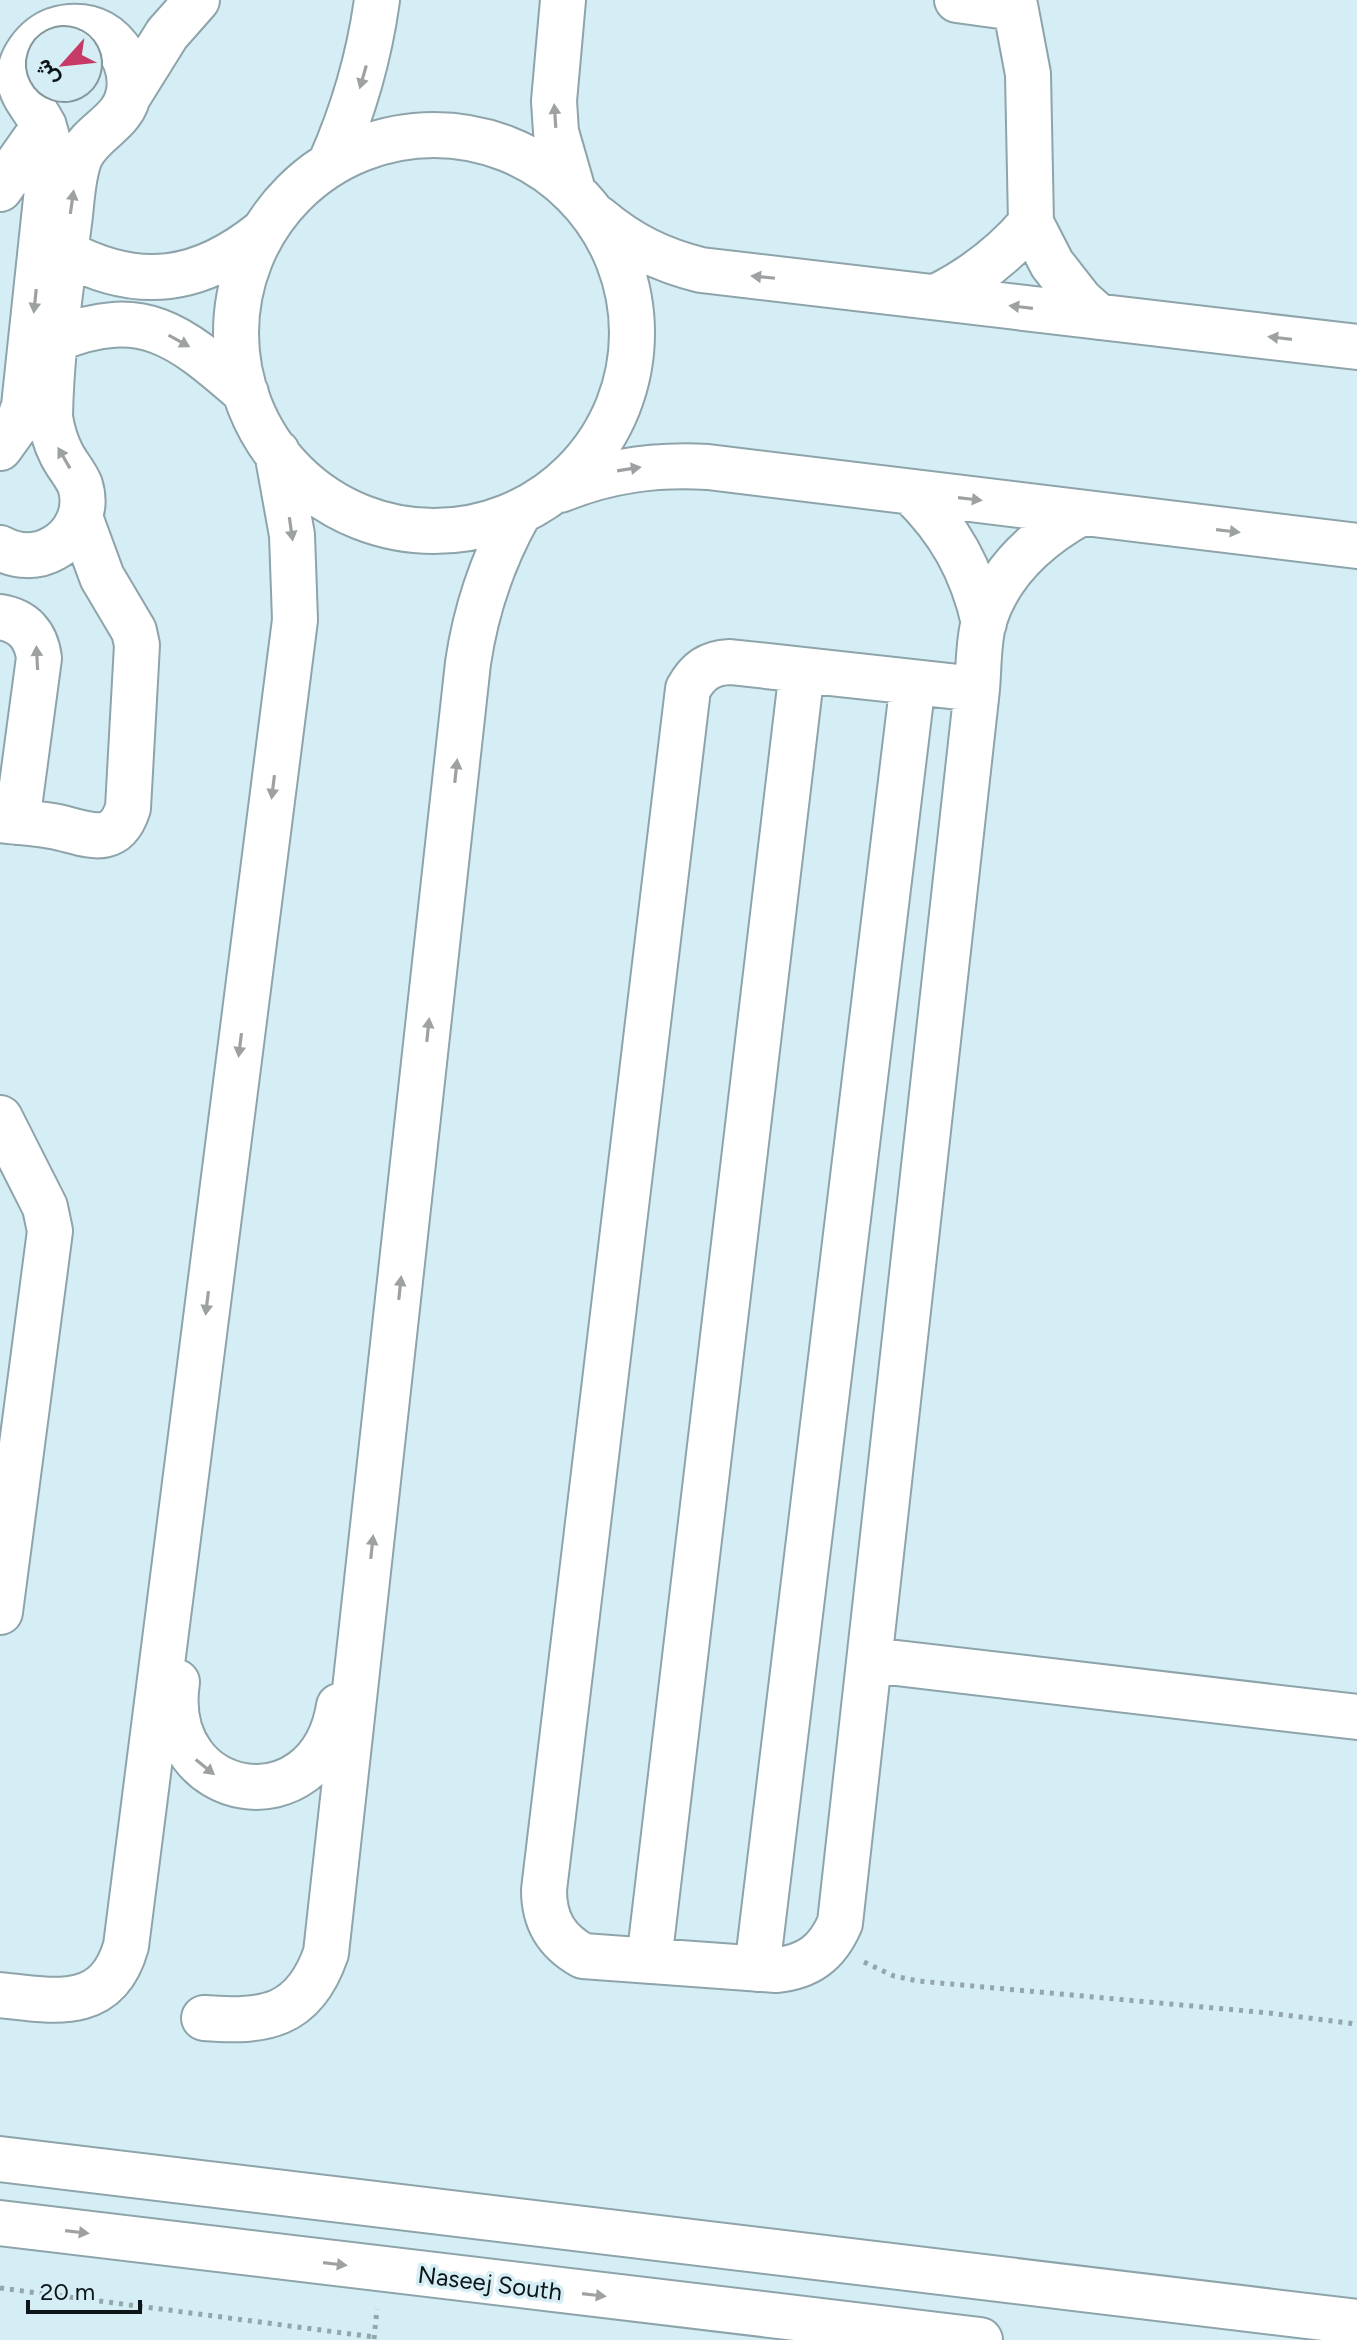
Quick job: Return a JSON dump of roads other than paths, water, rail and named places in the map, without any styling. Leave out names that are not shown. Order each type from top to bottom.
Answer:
[{"type":"street","points":[[330,164],[360,87],[377,0]]},
{"type":"street","points":[[204,2018],[250,2021],[279,2012],[304,1993],[321,1968],[329,1938],[468,663],[480,600],[503,541],[536,502],[587,461],[611,424],[626,383],[633,339],[629,294],[615,252],[583,202],[556,132],[554,101],[563,0]]},
{"type":"street","points":[[957,0],[1014,4],[1028,74],[1031,223],[1052,264],[1081,301],[1099,317]]},
{"type":"street","points":[[107,37],[164,21],[194,3]]},
{"type":"street","points":[[0,617],[15,620],[25,627],[37,647],[38,670],[16,717],[23,823],[94,836],[114,831],[121,825],[128,808],[137,645],[134,631],[102,577],[80,517],[80,486],[54,437],[50,417],[57,339],[80,159],[88,144],[124,110],[129,95],[160,43],[194,3]]},
{"type":"street","points":[[0,448],[18,423],[24,406],[50,161],[44,126],[20,82],[22,67],[37,41],[64,27],[79,26],[107,37],[118,48],[130,78],[129,95]]},
{"type":"street","points":[[0,189],[44,126]]},
{"type":"street","points":[[1357,347],[701,270],[642,250],[616,234],[543,168],[510,150],[475,138],[437,134],[399,137],[363,147],[330,164],[292,193],[264,231],[246,269],[237,310],[238,352],[246,393],[259,424],[277,452],[303,481],[334,504],[369,520],[406,529],[444,531],[483,526],[614,472],[677,465],[1357,546]]},
{"type":"street","points":[[936,297],[979,273],[1031,223]]},
{"type":"street","points":[[66,253],[89,266],[115,274],[142,278],[168,277],[220,262],[264,231]]},
{"type":"street","points":[[57,339],[80,329],[105,324],[130,324],[155,329],[199,352],[246,393]]},
{"type":"street","points":[[1,1993],[52,2000],[81,1998],[105,1984],[122,1960],[126,1946],[295,620],[292,535],[277,452]]},
{"type":"street","points":[[911,492],[930,510],[959,551],[970,574],[984,623]]},
{"type":"street","points":[[977,689],[720,662],[703,669],[688,689],[546,1874],[544,1904],[547,1917],[553,1930],[571,1950],[583,1956],[776,1970],[800,1966],[821,1954],[833,1940],[840,1923],[871,1660],[977,689],[984,623],[993,600],[1021,558],[1039,541],[1081,513]]},
{"type":"street","points":[[19,551],[51,550],[74,531],[80,517]]},
{"type":"street","points":[[19,551],[67,567],[95,584],[118,606]]},
{"type":"street","points":[[649,1961],[802,670]]},
{"type":"street","points":[[757,1969],[913,682]]},
{"type":"street","points":[[0,1118],[45,1207],[50,1231],[0,1612]]},
{"type":"street","points":[[171,1589],[182,1635],[174,1707],[177,1726],[184,1744],[209,1772],[244,1786],[263,1787],[290,1779],[314,1764],[326,1749],[334,1731],[344,1667],[363,1624]]},
{"type":"street","points":[[871,1660],[1357,1717]]},
{"type":"street","points":[[0,2159],[1357,2322]]},
{"type":"street","name":"Naseej South","points":[[0,2223],[980,2340]]}]
